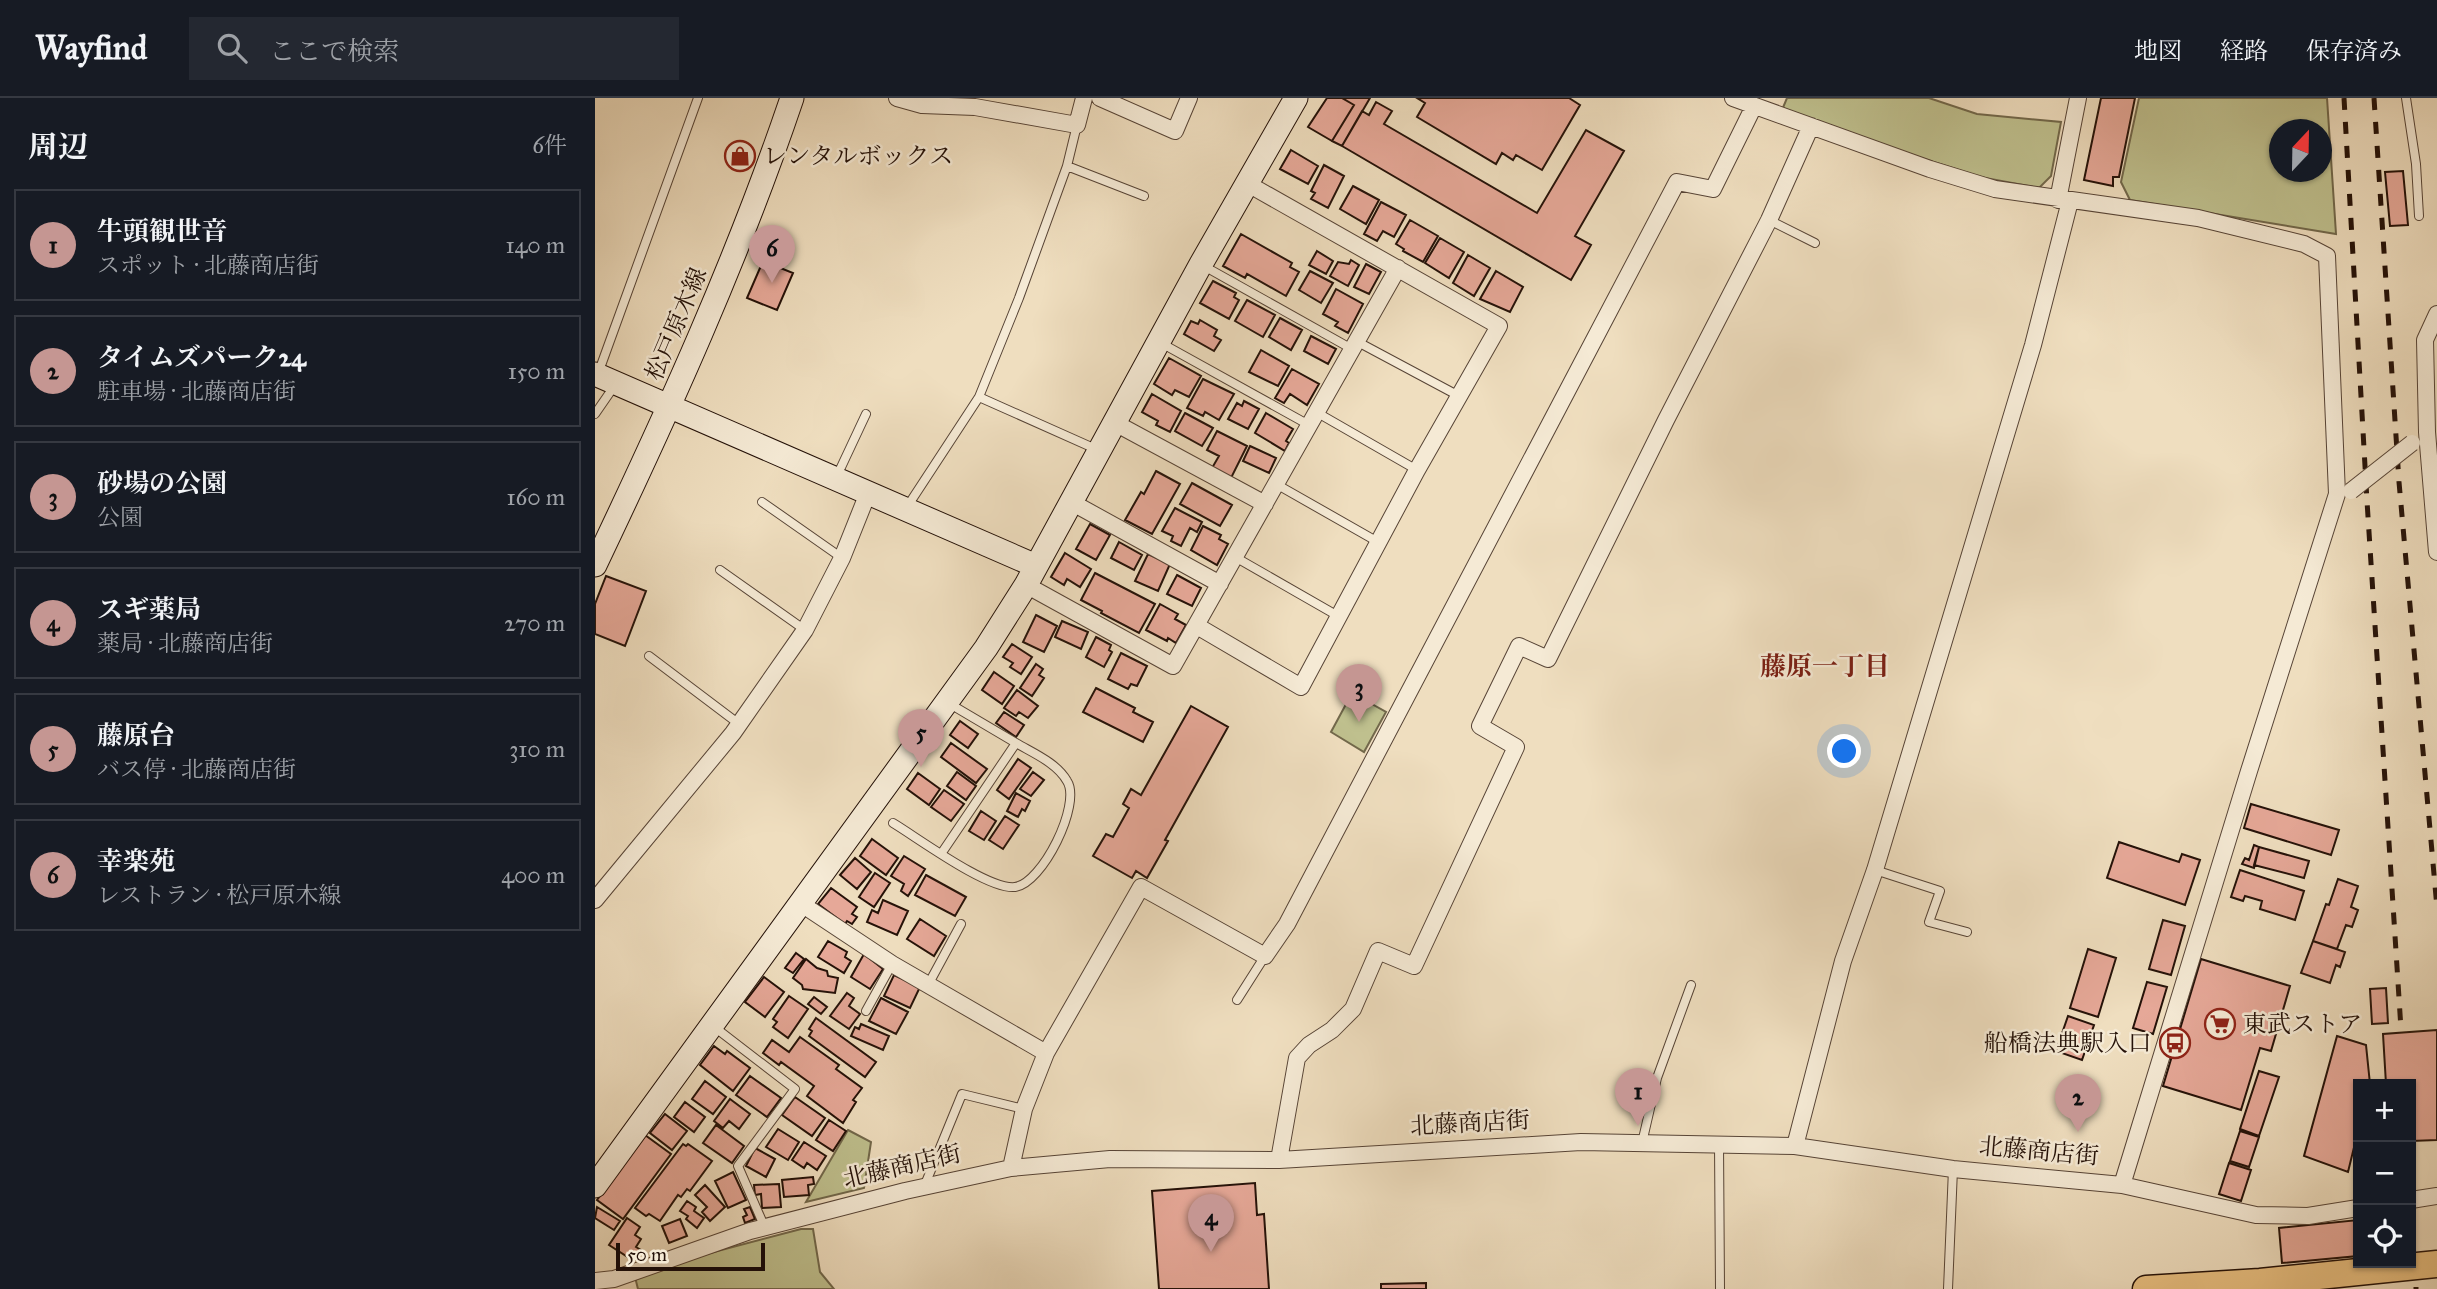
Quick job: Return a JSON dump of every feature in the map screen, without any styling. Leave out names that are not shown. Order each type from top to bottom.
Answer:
[{"type":"main road","points":[[2416,1265],[2437,1264]]},
{"type":"main road","points":[[2146,1289],[2261,1285],[2382,1268]]},
{"type":"street","name":"松戸原木線","points":[[595,565],[670,406],[763,183],[792,98]]},
{"type":"street","points":[[897,98],[922,105],[975,107],[1077,125],[1084,98]]},
{"type":"street","points":[[1100,98],[1175,131],[1189,98]]},
{"type":"street","points":[[595,1186],[986,648],[1031,576],[1201,264],[1296,98]]},
{"type":"street","points":[[1733,98],[1930,169],[1994,189],[2198,218],[2304,244],[2327,256],[2344,492],[2249,771],[2122,1185]]},
{"type":"street","points":[[1795,1146],[1843,961],[1875,870],[2033,345],[2064,200],[2078,98]]},
{"type":"street","points":[[1011,1168],[1024,1109],[1046,1053],[1141,887],[1265,956],[1287,923],[1677,183],[1713,189],[1754,106]]},
{"type":"street","points":[[1279,1160],[1297,1058],[1353,1009],[1378,951],[1414,966],[1516,747],[1480,726],[1519,646],[1548,659],[1769,220],[1811,126]]},
{"type":"street","points":[[1197,626],[1301,687],[1417,470],[1499,326],[1248,184]]},
{"type":"street","points":[[603,377],[906,509],[1031,576],[1173,666],[1398,268]]},
{"type":"street","points":[[2437,314],[2425,340],[2427,432],[2437,552]]},
{"type":"street","points":[[1115,423],[1265,504]]},
{"type":"street","points":[[2344,492],[2427,432]]},
{"type":"street","points":[[595,900],[739,724],[805,630],[842,558],[868,494]]},
{"type":"street","points":[[1070,502],[1220,584]]},
{"type":"street","points":[[800,903],[892,964],[1046,1053]]},
{"type":"street","name":"北藤商店街","points":[[595,1281],[614,1279],[765,1228],[924,1187],[1011,1168],[1110,1159],[1279,1160],[1581,1142],[1795,1146],[1953,1169],[2122,1185],[2256,1215],[2308,1216],[2353,1210]]},
{"type":"street","points":[[2416,1199],[2437,1196]]},
{"type":"lane","points":[[595,414],[603,377],[698,98]]},
{"type":"lane","points":[[2406,98],[2416,164],[2419,216]]},
{"type":"lane","points":[[906,509],[979,397],[1019,298],[1067,166],[1077,125]]},
{"type":"lane","points":[[1067,166],[1144,196]]},
{"type":"lane","points":[[1769,220],[1815,243]]},
{"type":"lane","points":[[1201,264],[1354,345],[1459,396]]},
{"type":"lane","points":[[1159,342],[1417,470]]},
{"type":"lane","points":[[979,397],[1099,450]]},
{"type":"lane","points":[[835,479],[866,414]]},
{"type":"lane","points":[[1276,484],[1378,542]]},
{"type":"lane","points":[[762,502],[842,558]]},
{"type":"lane","points":[[1235,557],[1338,616]]},
{"type":"lane","points":[[720,570],[805,630]]},
{"type":"lane","points":[[649,656],[739,724]]},
{"type":"lane","points":[[893,823],[991,882],[1014,887],[1028,883],[1041,867],[1068,817],[1072,795],[1067,781],[1052,765],[948,702]]},
{"type":"lane","points":[[941,854],[1016,743]]},
{"type":"lane","points":[[1875,870],[1940,891],[1929,922],[1967,932]]},
{"type":"lane","points":[[928,985],[961,924]]},
{"type":"lane","points":[[1237,1000],[1265,956]]},
{"type":"lane","points":[[866,1012],[892,964]]},
{"type":"lane","points":[[1642,1143],[1657,1078],[1691,985]]},
{"type":"lane","points":[[713,1027],[795,1090],[738,1166],[765,1228]]},
{"type":"lane","points":[[924,1187],[962,1094],[1024,1109]]},
{"type":"lane","points":[[1719,1143],[1720,1289]]},
{"type":"lane","points":[[1948,1289],[1953,1169]]},
{"type":"green space","points":[[1787,98],[1929,98],[1977,114],[2061,122],[2051,176],[2039,188],[1980,177],[1782,110]]},
{"type":"green space","points":[[2139,98],[2327,98],[2328,119],[2269,119],[2269,182],[2332,182],[2332,174],[2336,234],[2130,200],[2121,182]]},
{"type":"green space","points":[[1352,693],[1386,712],[1364,752],[1331,732]]},
{"type":"green space","points":[[848,1130],[871,1142],[864,1188],[806,1202]]},
{"type":"green space","points":[[801,1229],[813,1229],[820,1272],[834,1289],[638,1289],[635,1277],[710,1253]]},
{"type":"building","points":[[1327,98],[1342,98],[1354,105],[1332,141],[1308,127]]},
{"type":"building","points":[[1342,98],[1370,98],[1342,146],[1332,141],[1354,105]]},
{"type":"building","points":[[1417,98],[1569,98],[1580,105],[1542,170],[1516,155],[1513,160],[1502,153],[1496,164],[1417,117],[1425,103]]},
{"type":"building","points":[[2101,98],[2135,98],[2119,177],[2113,177],[2113,186],[2084,180]]},
{"type":"building","points":[[1376,102],[1392,111],[1384,124],[1537,213],[1586,130],[1624,151],[1575,236],[1591,245],[1571,280],[1342,146],[1362,111],[1369,115]]},
{"type":"building","points":[[1291,150],[1318,166],[1308,184],[1280,169]]},
{"type":"building","points":[[1324,165],[1344,176],[1328,208],[1311,199],[1315,193],[1311,191]]},
{"type":"building","points":[[2403,171],[2408,225],[2390,226],[2385,172]]},
{"type":"building","points":[[1353,186],[1379,200],[1366,224],[1340,209]]},
{"type":"building","points":[[1381,202],[1406,215],[1394,237],[1383,231],[1377,241],[1364,234]]},
{"type":"building","points":[[1410,220],[1438,236],[1423,262],[1396,244]]},
{"type":"building","points":[[1241,234],[1292,263],[1290,267],[1299,272],[1286,296],[1247,274],[1245,278],[1223,266]]},
{"type":"building","points":[[1440,238],[1464,252],[1449,278],[1425,263]]},
{"type":"building","points":[[1317,251],[1333,261],[1326,274],[1309,265]]},
{"type":"building","points":[[1468,255],[1490,268],[1474,296],[1453,283]]},
{"type":"building","points":[[1351,260],[1359,265],[1348,286],[1330,276],[1338,262],[1349,264]]},
{"type":"building","points":[[763,261],[793,273],[777,310],[747,298]]},
{"type":"building","points":[[1366,264],[1381,272],[1369,294],[1354,287]]},
{"type":"building","points":[[1310,271],[1333,283],[1321,303],[1299,290]]},
{"type":"building","points":[[1496,271],[1523,287],[1510,312],[1480,299]]},
{"type":"building","points":[[1213,281],[1236,293],[1234,297],[1239,300],[1229,319],[1200,303]]},
{"type":"building","points":[[1336,289],[1363,304],[1348,333],[1335,326],[1338,322],[1323,314]]},
{"type":"building","points":[[1247,300],[1275,315],[1263,337],[1235,321]]},
{"type":"building","points":[[1280,318],[1302,330],[1291,350],[1269,337]]},
{"type":"building","points":[[1200,320],[1217,330],[1214,336],[1221,340],[1214,351],[1184,334],[1191,321],[1198,324]]},
{"type":"building","points":[[1311,336],[1336,349],[1328,364],[1304,351]]},
{"type":"building","points":[[1261,350],[1289,366],[1278,386],[1249,372]]},
{"type":"building","points":[[1169,358],[1201,376],[1189,397],[1175,390],[1172,395],[1154,384]]},
{"type":"building","points":[[1292,369],[1319,384],[1307,405],[1290,394],[1284,403],[1275,398]]},
{"type":"building","points":[[1203,379],[1234,394],[1219,420],[1205,412],[1203,416],[1187,408]]},
{"type":"building","points":[[1152,394],[1181,411],[1170,432],[1156,425],[1158,421],[1142,412]]},
{"type":"building","points":[[1244,401],[1259,409],[1248,429],[1228,419],[1237,403],[1242,406]]},
{"type":"building","points":[[1185,413],[1213,428],[1202,446],[1175,431]]},
{"type":"building","points":[[1266,413],[1293,429],[1286,441],[1289,443],[1285,451],[1255,433]]},
{"type":"building","points":[[1217,431],[1247,446],[1231,478],[1212,468],[1219,456],[1207,450]]},
{"type":"building","points":[[1250,446],[1276,458],[1269,473],[1243,461]]},
{"type":"building","points":[[1156,471],[1180,484],[1152,534],[1125,520],[1141,492],[1144,494]]},
{"type":"building","points":[[1192,483],[1232,505],[1220,526],[1180,504]]},
{"type":"building","points":[[1175,508],[1202,522],[1197,532],[1190,528],[1181,546],[1171,541],[1173,536],[1162,531]]},
{"type":"building","points":[[1090,524],[1110,535],[1096,560],[1076,549]]},
{"type":"building","points":[[1203,526],[1221,535],[1219,539],[1228,544],[1217,565],[1191,550]]},
{"type":"building","points":[[1119,542],[1142,555],[1134,570],[1111,558]]},
{"type":"building","points":[[1065,553],[1091,569],[1080,587],[1067,579],[1064,585],[1051,577]]},
{"type":"building","points":[[1148,554],[1170,564],[1158,591],[1135,581]]},
{"type":"building","points":[[1095,573],[1155,604],[1139,633],[1081,600]]},
{"type":"building","points":[[1177,575],[1201,588],[1192,606],[1167,594]]},
{"type":"building","points":[[606,576],[646,591],[625,646],[595,634],[595,604]]},
{"type":"building","points":[[1160,604],[1178,614],[1175,619],[1186,625],[1176,643],[1146,630]]},
{"type":"building","points":[[1036,615],[1057,626],[1044,652],[1023,642]]},
{"type":"building","points":[[1062,621],[1088,632],[1081,649],[1055,637]]},
{"type":"building","points":[[1096,637],[1111,645],[1109,650],[1112,652],[1104,667],[1086,657]]},
{"type":"building","points":[[1012,644],[1032,657],[1021,674],[1010,667],[1013,663],[1003,657]]},
{"type":"building","points":[[1121,653],[1147,666],[1137,686],[1131,684],[1128,689],[1108,679]]},
{"type":"building","points":[[1036,664],[1043,669],[1039,675],[1044,678],[1032,696],[1020,688]]},
{"type":"building","points":[[994,672],[1014,686],[1002,704],[982,690]]},
{"type":"building","points":[[1096,688],[1135,708],[1133,712],[1153,722],[1143,742],[1083,712]]},
{"type":"building","points":[[1017,690],[1038,706],[1028,718],[1019,712],[1016,716],[1004,708]]},
{"type":"building","points":[[1191,706],[1228,727],[1165,840],[1168,841],[1147,878],[1136,871],[1132,878],[1093,856],[1106,834],[1113,837],[1129,808],[1123,804],[1131,789],[1141,795]]},
{"type":"building","points":[[1004,712],[1024,725],[1016,737],[996,723]]},
{"type":"building","points":[[960,721],[978,734],[968,748],[950,735]]},
{"type":"building","points":[[951,743],[987,769],[976,783],[941,757]]},
{"type":"building","points":[[1018,759],[1031,768],[1009,799],[997,790]]},
{"type":"building","points":[[957,772],[976,786],[966,800],[947,786]]},
{"type":"building","points":[[1033,772],[1044,780],[1031,796],[1020,789]]},
{"type":"building","points":[[918,773],[940,789],[929,805],[907,789]]},
{"type":"building","points":[[944,790],[964,804],[951,821],[931,807]]},
{"type":"building","points":[[1016,793],[1030,801],[1018,817],[1007,811]]},
{"type":"building","points":[[2251,804],[2339,830],[2331,855],[2244,828]]},
{"type":"building","points":[[981,811],[996,821],[984,840],[969,831]]},
{"type":"building","points":[[1005,816],[1019,825],[1003,849],[989,840]]},
{"type":"building","points":[[872,839],[898,858],[886,875],[860,856]]},
{"type":"building","points":[[2119,842],[2179,862],[2182,854],[2200,860],[2185,905],[2107,878]]},
{"type":"building","points":[[2254,845],[2259,847],[2254,868],[2242,864],[2245,858],[2249,860]]},
{"type":"building","points":[[2259,847],[2309,861],[2304,878],[2254,865]]},
{"type":"building","points":[[904,856],[925,869],[908,896],[901,891],[904,884],[891,876]]},
{"type":"building","points":[[855,858],[871,872],[857,889],[840,875]]},
{"type":"building","points":[[2240,870],[2304,891],[2295,920],[2260,909],[2262,901],[2245,896],[2243,901],[2231,897]]},
{"type":"building","points":[[875,873],[890,883],[874,907],[859,897]]},
{"type":"building","points":[[926,875],[966,897],[955,916],[915,895]]},
{"type":"building","points":[[2338,879],[2358,886],[2351,907],[2358,910],[2352,927],[2346,925],[2337,949],[2313,941]]},
{"type":"building","points":[[831,888],[857,907],[852,914],[857,917],[852,924],[847,921],[845,924],[818,904]]},
{"type":"building","points":[[883,900],[908,911],[897,935],[867,922],[872,910],[878,913]]},
{"type":"building","points":[[920,919],[946,936],[934,956],[907,939]]},
{"type":"building","points":[[2163,920],[2185,926],[2171,975],[2149,969]]},
{"type":"building","points":[[828,941],[847,952],[845,957],[851,961],[844,973],[818,957]]},
{"type":"building","points":[[2313,941],[2345,952],[2340,967],[2336,965],[2330,983],[2301,973]]},
{"type":"building","points":[[2088,949],[2116,958],[2098,1017],[2070,1008]]},
{"type":"building","points":[[796,953],[804,959],[793,973],[785,968]]},
{"type":"building","points":[[864,954],[883,969],[870,989],[851,977]]},
{"type":"building","points":[[806,959],[817,968],[827,971],[828,976],[838,978],[835,993],[803,989],[793,978]]},
{"type":"building","points":[[2201,959],[2290,986],[2271,1051],[2260,1048],[2241,1110],[2163,1086]]},
{"type":"building","points":[[894,975],[920,987],[910,1008],[884,996]]},
{"type":"building","points":[[764,977],[784,992],[765,1017],[745,1002]]},
{"type":"building","points":[[2147,982],[2167,987],[2153,1034],[2133,1028]]},
{"type":"building","points":[[2386,988],[2388,1023],[2372,1024],[2370,989]]},
{"type":"building","points":[[847,993],[854,998],[849,1006],[860,1014],[849,1029],[830,1016]]},
{"type":"building","points":[[789,996],[808,1009],[788,1038],[773,1027],[777,1022],[773,1019]]},
{"type":"building","points":[[814,997],[827,1007],[821,1014],[808,1004]]},
{"type":"building","points":[[881,998],[908,1012],[896,1034],[869,1021]]},
{"type":"building","points":[[2068,1016],[2094,1025],[2082,1060],[2056,1051]]},
{"type":"building","points":[[816,1018],[876,1062],[865,1077],[809,1036],[812,1031],[809,1029]]},
{"type":"building","points":[[861,1024],[889,1036],[883,1050],[851,1036],[855,1027],[859,1029]]},
{"type":"building","points":[[2437,1030],[2437,1140],[2416,1141],[2416,1079],[2386,1079],[2383,1034]]},
{"type":"building","points":[[2337,1036],[2366,1045],[2369,1079],[2353,1079],[2353,1152],[2348,1172],[2304,1156]]},
{"type":"building","points":[[800,1037],[839,1065],[836,1069],[862,1088],[853,1100],[856,1102],[843,1123],[807,1096],[814,1086],[781,1062],[779,1065],[763,1053],[772,1040],[789,1052]]},
{"type":"building","points":[[714,1046],[725,1054],[727,1051],[750,1068],[733,1091],[700,1065]]},
{"type":"building","points":[[2259,1071],[2279,1077],[2259,1136],[2240,1129]]},
{"type":"building","points":[[750,1076],[781,1098],[767,1117],[736,1095]]},
{"type":"building","points":[[705,1081],[726,1097],[713,1114],[692,1099]]},
{"type":"building","points":[[795,1097],[825,1118],[812,1136],[782,1115]]},
{"type":"building","points":[[730,1099],[750,1114],[739,1129],[729,1121],[723,1128],[714,1121]]},
{"type":"building","points":[[685,1102],[705,1117],[694,1132],[674,1117]]},
{"type":"building","points":[[665,1114],[687,1131],[672,1150],[650,1133]]},
{"type":"building","points":[[829,1120],[846,1131],[833,1151],[816,1140]]},
{"type":"building","points":[[716,1125],[744,1146],[732,1163],[703,1143]]},
{"type":"building","points":[[778,1129],[799,1142],[788,1160],[766,1147]]},
{"type":"building","points":[[2240,1131],[2259,1137],[2249,1167],[2230,1161]]},
{"type":"building","points":[[645,1135],[671,1154],[623,1219],[597,1200]]},
{"type":"building","points":[[804,1142],[826,1156],[817,1170],[807,1163],[804,1168],[792,1160]]},
{"type":"building","points":[[683,1144],[688,1144],[712,1161],[690,1191],[687,1189],[681,1197],[678,1195],[660,1221],[649,1214],[646,1216],[635,1208]]},
{"type":"building","points":[[755,1148],[775,1159],[766,1177],[746,1166]]},
{"type":"building","points":[[2229,1163],[2251,1170],[2241,1201],[2219,1194]]},
{"type":"building","points":[[733,1172],[746,1200],[728,1208],[715,1181]]},
{"type":"building","points":[[813,1177],[814,1184],[808,1185],[809,1195],[784,1197],[782,1180]]},
{"type":"building","points":[[1255,1183],[1257,1215],[1264,1214],[1269,1289],[1159,1289],[1152,1191]]},
{"type":"building","points":[[779,1184],[781,1207],[762,1208],[761,1194],[755,1195],[754,1185]]},
{"type":"building","points":[[705,1185],[725,1207],[710,1221],[702,1212],[707,1207],[695,1195]]},
{"type":"building","points":[[687,1201],[696,1207],[694,1211],[704,1218],[697,1228],[686,1219],[688,1216],[680,1211]]},
{"type":"building","points":[[597,1207],[620,1221],[614,1230],[595,1218]]},
{"type":"building","points":[[750,1207],[755,1219],[745,1223],[743,1217],[747,1215],[744,1209]]},
{"type":"building","points":[[627,1218],[640,1227],[635,1235],[641,1239],[636,1247],[641,1250],[634,1261],[609,1245]]},
{"type":"building","points":[[680,1219],[687,1236],[669,1243],[662,1226]]},
{"type":"building","points":[[2353,1221],[2353,1256],[2282,1263],[2279,1228]]},
{"type":"building","points":[[1426,1283],[1426,1289],[1381,1289],[1381,1284]]},
{"type":"railway","points":[[2344,98],[2401,1029]]},
{"type":"railway","points":[[2374,98],[2399,482],[2437,908]]},
{"type":"place","name":"レンタルボックス","points":[[740,156]]},
{"type":"place","name":"幸楽苑","points":[[772,283]]},
{"type":"place","name":"砂場の公園","points":[[1359,722]]},
{"type":"place","name":"藤原台","points":[[921,767]]},
{"type":"place","name":"東武ストア","points":[[2220,1024]]},
{"type":"place","name":"船橋法典駅入口","points":[[2175,1043]]},
{"type":"place","name":"牛頭観世音","points":[[1638,1126]]},
{"type":"place","name":"タイムズパーク24","points":[[2078,1132]]},
{"type":"place","name":"スギ薬局","points":[[1211,1252]]},
{"type":"district","name":"藤原一丁目","points":[[1825,666]]}]
